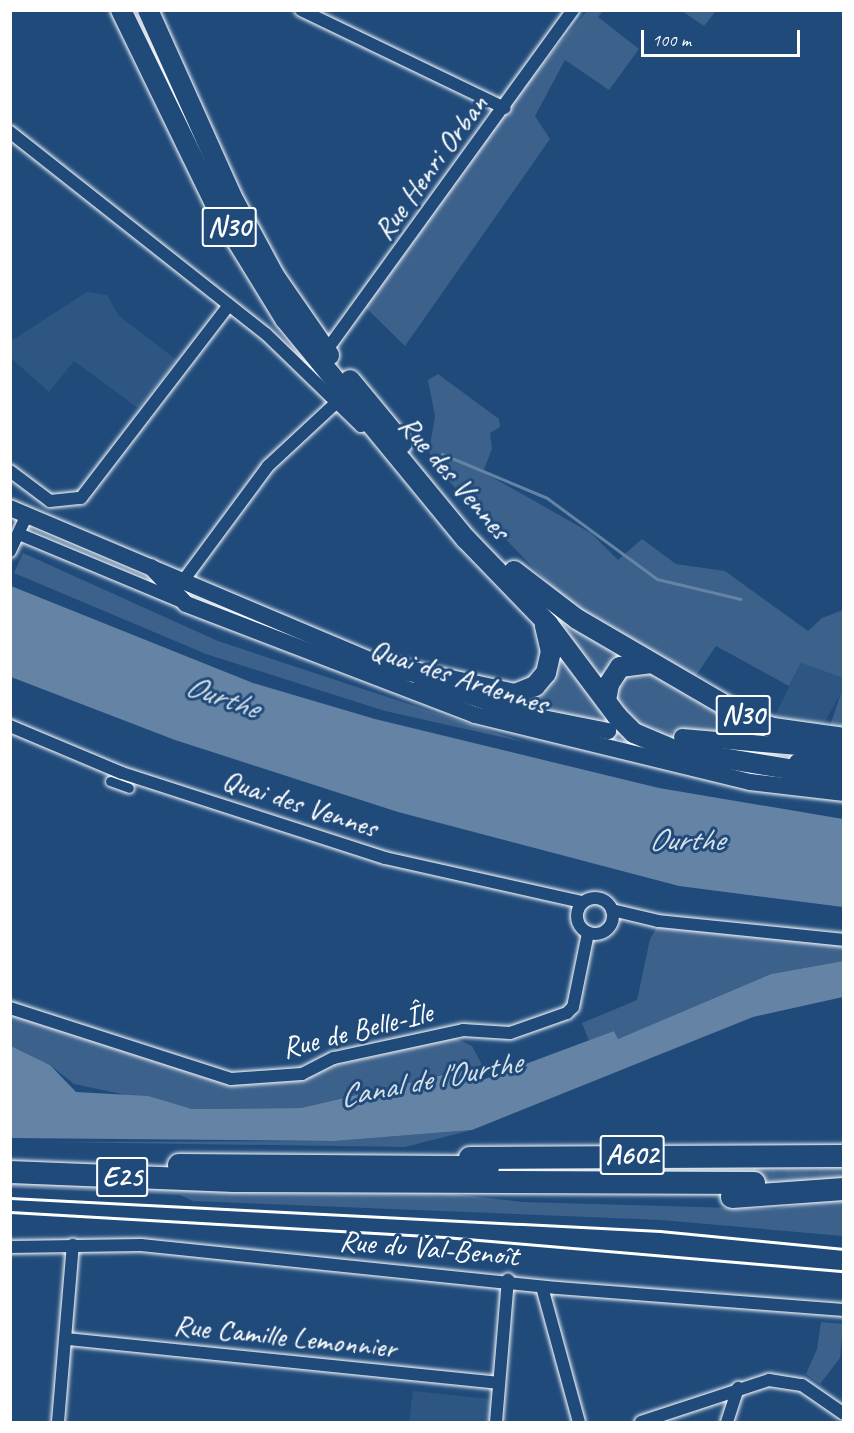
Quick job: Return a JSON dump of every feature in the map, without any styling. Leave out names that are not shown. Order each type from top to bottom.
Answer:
[{"type":"highway","name":"A602","points":[[428,1174],[536,1155],[843,1156]]},
{"type":"highway","name":"E25","points":[[10,1157],[428,1174]]},
{"type":"highway","name":"E25","points":[[10,1172],[754,1177]]},
{"type":"highway","name":"A602","points":[[428,1174],[446,1191],[512,1198],[772,1197],[843,1189]]},
{"type":"main road","name":"N30","points":[[122,10],[217,208],[261,284],[369,424]]},
{"type":"main road","name":"N30","points":[[148,10],[234,201],[275,277],[326,351]]},
{"type":"main road","name":"Rue des Vennes","points":[[326,351],[510,568],[553,603],[652,663],[772,728],[843,738]]},
{"type":"main road","name":"Rue des Vennes","points":[[369,424],[542,617],[634,733],[843,779]]},
{"type":"main road","name":"Quai des Ardennes","points":[[10,508],[377,663],[492,705],[608,731]]},
{"type":"main road","name":"Quai des Ardennes","points":[[151,567],[180,601],[475,715],[729,776],[843,793]]},
{"type":"main road","points":[[377,663],[515,694],[535,686],[550,662],[542,617]]},
{"type":"main road","points":[[606,700],[609,684],[620,666],[652,663]]},
{"type":"main road","points":[[679,744],[843,751]]},
{"type":"main road","points":[[679,744],[843,766]]},
{"type":"main road","name":"Quai des Ardennes","points":[[729,776],[843,779]]},
{"type":"street","points":[[301,10],[505,108]]},
{"type":"street","name":"Rue Henri Orban","points":[[326,351],[505,108],[573,10]]},
{"type":"street","name":"Rue des Vennes","points":[[10,132],[229,305],[338,401],[362,426],[369,424]]},
{"type":"street","points":[[10,471],[57,504],[81,498],[229,305]]},
{"type":"street","points":[[183,581],[268,466],[338,401]]},
{"type":"street","points":[[10,551],[27,515]]},
{"type":"street","name":"Quai des Ardennes","points":[[19,534],[180,601]]},
{"type":"street","name":"Quai des Vennes","points":[[10,726],[122,773],[385,858],[582,902]]},
{"type":"street","points":[[110,781],[129,788]]},
{"type":"street","points":[[612,909],[609,927],[588,933],[576,919],[582,902],[599,897],[612,909],[658,921],[843,940]]},
{"type":"street","name":"Rue de Belle-Île","points":[[10,1008],[231,1079],[302,1074],[334,1058],[463,1030],[510,1033],[567,1013],[573,1007],[588,933]]},
{"type":"street","points":[[58,1422],[67,1339],[73,1245]]},
{"type":"street","name":"Rue du Val-Benoît","points":[[10,1247],[141,1245],[508,1280],[542,1287],[843,1310]]},
{"type":"street","points":[[496,1422],[508,1280]]},
{"type":"street","points":[[542,1287],[579,1422]]},
{"type":"street","name":"Rue Camille Lemonnier","points":[[67,1339],[499,1383]]},
{"type":"street","points":[[641,1422],[738,1388],[769,1380],[802,1385],[843,1414]]},
{"type":"street","points":[[728,1422],[738,1388]]},
{"type":"shaded area","points":[[129,11],[143,11],[249,252]]},
{"type":"shaded area","points":[[587,11],[603,11],[598,17],[639,49],[609,90],[565,60],[535,116],[550,139],[405,346],[362,304],[506,108]]},
{"type":"shaded area","points":[[682,11],[716,11],[704,26]]},
{"type":"shaded area","points":[[87,292],[107,295],[119,316],[177,360],[138,408],[74,361],[49,392],[11,358],[11,341]]},
{"type":"shaded area","points":[[438,374],[499,419],[500,427],[490,433],[492,449],[483,472],[591,533],[618,560],[642,539],[676,564],[725,571],[808,631],[822,618],[843,610],[843,678],[801,663],[789,686],[716,646],[687,689],[735,717],[731,738],[638,728],[608,700],[599,724],[494,699],[517,698],[568,634],[555,618],[566,621],[561,596],[434,466],[429,451],[435,416],[428,380]]},
{"type":"shaded area","points":[[23,553],[218,641],[524,742],[385,711],[206,654],[14,573]]},
{"type":"shaded area","points":[[801,663],[843,678],[843,689],[822,727],[773,719]]},
{"type":"shaded area","points":[[843,689],[843,727],[830,726],[840,696]]},
{"type":"shaded area","points":[[659,923],[843,942],[843,961],[771,974],[618,1039],[614,1031],[589,1041],[582,1023],[637,1000],[650,939]]},
{"type":"shaded area","points":[[10,1012],[231,1083],[304,1080],[335,1065],[455,1038],[472,1046],[482,1065],[301,1108],[192,1109],[74,1084],[50,1065],[11,1046]]},
{"type":"shaded area","points":[[472,1130],[405,1147],[50,1142],[335,1141]]},
{"type":"shaded area","points":[[768,1160],[843,1160],[843,1185],[768,1192]]},
{"type":"shaded area","points":[[11,1183],[445,1193],[523,1202],[775,1209],[843,1196],[843,1236],[661,1220],[193,1201],[180,1195],[11,1188]]},
{"type":"shaded area","points":[[821,1322],[843,1324],[840,1358],[820,1384],[806,1374],[817,1349]]},
{"type":"shaded area","points":[[413,1391],[491,1399],[489,1422],[409,1422]]},
{"type":"water","name":"Ourthe","points":[[11,586],[253,683],[375,719],[659,788],[843,819],[843,907],[679,886],[398,812],[175,740],[11,677]]},
{"type":"water","name":"Canal de l'Ourthe","points":[[843,961],[843,997],[753,1017],[472,1130],[335,1141],[11,1138],[11,1046],[50,1065],[76,1092],[148,1096],[192,1109],[301,1108],[472,1068],[477,1082],[614,1031],[618,1039],[771,974]]},
{"type":"waterway","points":[[442,454],[547,498],[657,579],[741,599]]},
{"type":"tunnel","points":[[608,731],[682,737]]},
{"type":"tunnel","points":[[753,1170],[844,1170]]},
{"type":"railway","points":[[10,1198],[660,1231],[844,1249]]},
{"type":"railway","points":[[10,1212],[444,1237],[844,1271]]}]
